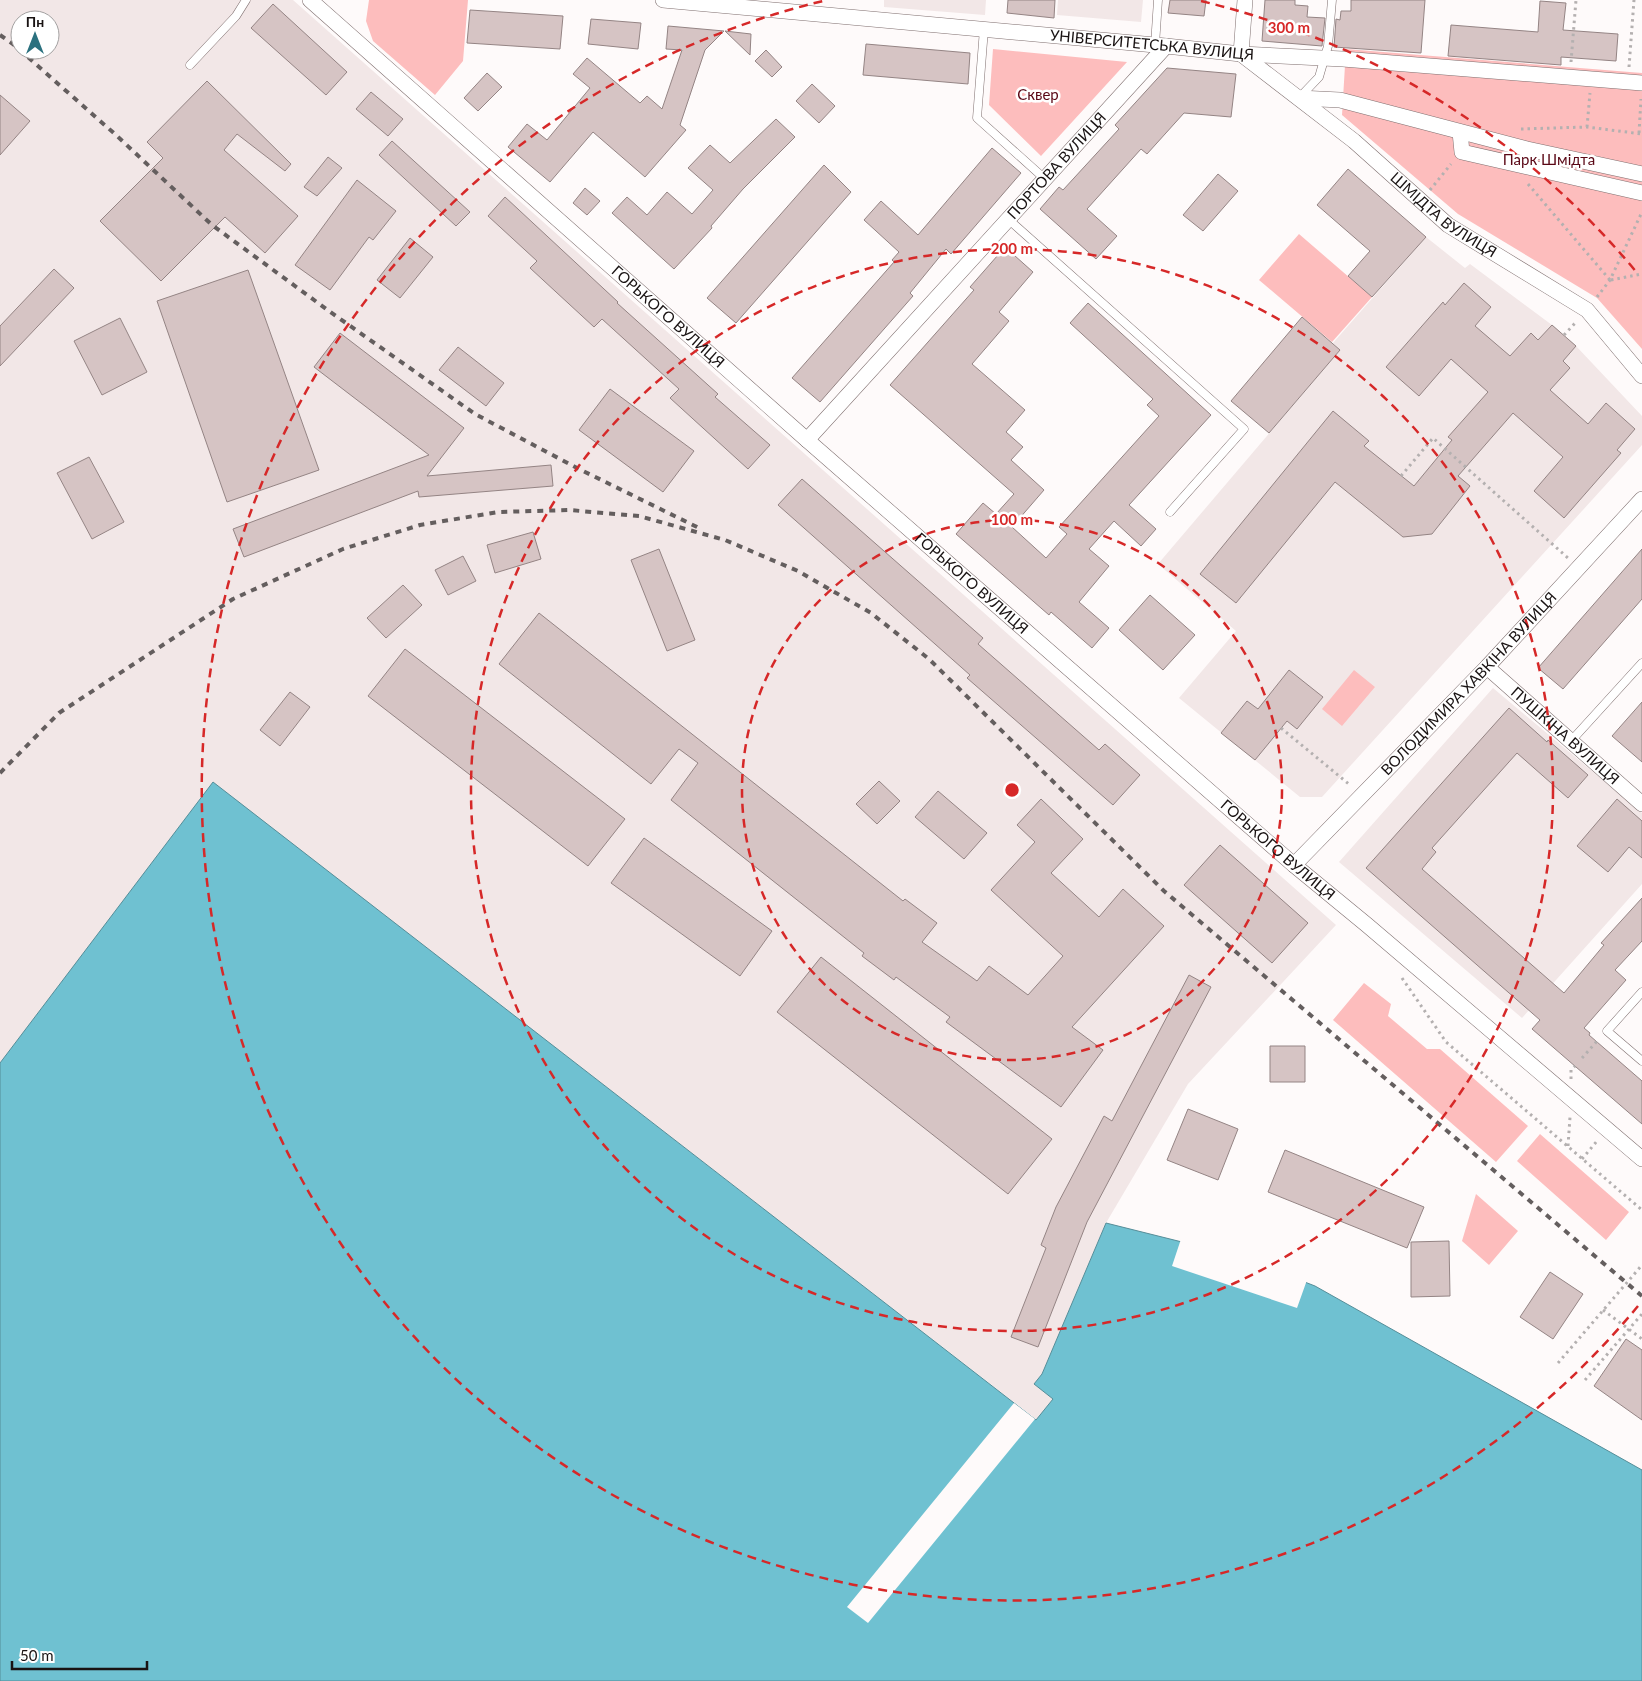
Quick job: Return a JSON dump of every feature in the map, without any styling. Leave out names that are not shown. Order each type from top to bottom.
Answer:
[{"type":"street","name":"ГОРЬКОГО ВУЛИЦЯ","points":[[310,0],[807,440],[1294,866],[1642,1159]]},
{"type":"street","name":"УНІВЕРСИТЕТСЬКА ВУЛИЦЯ","points":[[663,0],[1241,54],[1325,58],[1635,83]]},
{"type":"street","points":[[1241,54],[1245,0]]},
{"type":"street","name":"ПОРТОВА ВУЛИЦЯ","points":[[807,440],[1045,179],[1160,45]]},
{"type":"street","name":"ШМІДТА ВУЛИЦЯ","points":[[1241,54],[1354,141],[1448,225],[1587,310],[1642,376]]},
{"type":"street","points":[[1298,98],[1340,100],[1527,149],[1642,174]]},
{"type":"street","points":[[1460,132],[1462,152],[1642,193]]},
{"type":"street","name":"ВОЛОДИМИРА ХАВКІНА ВУЛИЦЯ","points":[[1294,866],[1487,667],[1642,498]]},
{"type":"street","name":"ПУШКІНА ВУЛИЦЯ","points":[[1487,667],[1642,804]]},
{"type":"lane","points":[[190,65],[236,16],[246,0]]},
{"type":"lane","points":[[1158,0],[1160,45]]},
{"type":"lane","points":[[1298,98],[1319,77],[1328,46],[1332,0]]},
{"type":"lane","points":[[984,29],[977,118],[1045,179]]},
{"type":"lane","points":[[1008,219],[1244,429],[1170,512]]},
{"type":"lane","points":[[1571,741],[1642,663]]},
{"type":"lane","points":[[1642,992],[1607,1031],[1642,1061]]},
{"type":"path","points":[[1570,78],[1576,0]]},
{"type":"path","points":[[1634,0],[1635,83]]},
{"type":"path","points":[[1590,79],[1587,127],[1640,134],[1641,95]]},
{"type":"path","points":[[1527,149],[1534,129]]},
{"type":"path","points":[[1420,201],[1462,152]]},
{"type":"path","points":[[1524,167],[1525,181],[1610,280]]},
{"type":"path","points":[[1610,280],[1642,212]]},
{"type":"path","points":[[1610,280],[1642,274]]},
{"type":"path","points":[[1401,476],[1433,438],[1578,566]]},
{"type":"path","points":[[1280,728],[1362,795]]},
{"type":"path","points":[[1398,972],[1446,1042],[1642,1210]]},
{"type":"path","points":[[1582,1058],[1607,1031]]},
{"type":"path","points":[[1582,1158],[1607,1129]]},
{"type":"path","points":[[1558,1363],[1642,1265]]},
{"type":"path","points":[[1603,1310],[1642,1339]]},
{"type":"path","points":[[1585,1380],[1642,1314]]},
{"type":"shaded area","points":[[0,0],[293,0],[1336,925],[1188,1084],[1106,1223],[1042,1374],[1034,1384],[1053,1399],[1037,1420],[213,783],[0,1063]]},
{"type":"shaded area","points":[[884,0],[986,0],[985,15],[884,7]]},
{"type":"shaded area","points":[[1058,0],[1143,0],[1141,22],[1057,15]]},
{"type":"shaded area","points":[[1426,237],[1465,268],[1470,264],[1552,325],[1576,346],[1642,416],[1642,445],[1322,797],[1300,797],[1179,698],[1236,631],[1158,564],[1340,350],[1333,343]]},
{"type":"shaded area","points":[[1493,688],[1642,813],[1642,884],[1522,1018],[1339,862]]},
{"type":"green space","points":[[369,0],[468,0],[463,61],[435,95],[373,41],[366,21]]},
{"type":"green space","name":"Сквер","points":[[993,49],[1127,62],[1041,156],[989,105]]},
{"type":"green space","name":"Парк Шмідта","points":[[1346,49],[1642,73],[1642,349],[1597,298],[1458,214],[1342,115]]},
{"type":"green space","points":[[1299,234],[1372,297],[1332,342],[1259,280]]},
{"type":"green space","points":[[1354,670],[1375,687],[1342,726],[1322,709]]},
{"type":"green space","points":[[1364,983],[1391,1004],[1388,1016],[1427,1049],[1440,1049],[1528,1126],[1496,1162],[1333,1020]]},
{"type":"green space","points":[[1540,1134],[1629,1212],[1606,1240],[1517,1161]]},
{"type":"green space","points":[[1476,1194],[1518,1231],[1489,1265],[1462,1241]]},
{"type":"water","points":[[213,782],[1036,1420],[1053,1399],[1034,1384],[1042,1374],[1106,1223],[1238,1256],[1315,1286],[1642,1470],[1642,1681],[0,1681],[0,1063]]},
{"type":"pier","points":[[1181,1239],[1239,1254],[1307,1280],[1297,1308],[1172,1266]]},
{"type":"pier","points":[[1014,1403],[1035,1419],[868,1623],[847,1607]]},
{"type":"building","points":[[1008,0],[1055,0],[1054,18],[1007,13]]},
{"type":"building","points":[[1170,0],[1206,0],[1204,16],[1168,13]]},
{"type":"building","points":[[1265,0],[1295,0],[1295,5],[1308,6],[1307,17],[1325,18],[1322,46],[1262,41]]},
{"type":"building","points":[[1351,0],[1425,0],[1421,53],[1334,47],[1336,19],[1340,20],[1341,11],[1351,11]]},
{"type":"building","points":[[1540,1],[1566,3],[1563,30],[1618,34],[1616,61],[1561,57],[1561,65],[1448,56],[1451,25],[1538,32]]},
{"type":"building","points":[[273,4],[347,72],[326,95],[251,28]]},
{"type":"building","points":[[470,10],[563,16],[560,49],[467,43]]},
{"type":"building","points":[[591,19],[641,23],[638,49],[588,44]]},
{"type":"building","points":[[668,26],[724,31],[705,50],[680,125],[686,130],[645,177],[593,132],[550,182],[508,147],[527,124],[547,140],[590,88],[573,74],[587,58],[640,103],[647,96],[662,109],[682,50],[666,49]]},
{"type":"building","points":[[725,31],[751,34],[750,55]]},
{"type":"building","points":[[866,44],[970,53],[968,84],[863,75]]},
{"type":"building","points":[[766,50],[782,67],[772,77],[755,61]]},
{"type":"building","points":[[1167,68],[1236,74],[1231,117],[1184,113],[1147,154],[1141,149],[1087,209],[1117,236],[1096,259],[1040,209],[1059,187],[1063,190],[1119,129],[1115,125]]},
{"type":"building","points":[[487,73],[502,87],[478,111],[464,98]]},
{"type":"building","points":[[207,81],[291,164],[285,171],[237,134],[224,150],[298,216],[265,253],[225,217],[161,281],[100,221],[163,158],[147,142]]},
{"type":"building","points":[[812,84],[835,106],[819,123],[796,101]]},
{"type":"building","points":[[371,92],[403,119],[388,136],[356,109]]},
{"type":"building","points":[[0,95],[30,121],[0,155]]},
{"type":"building","points":[[776,119],[795,137],[743,189],[711,226],[712,228],[674,269],[612,213],[627,197],[647,215],[667,192],[692,214],[713,190],[688,168],[710,145],[730,163]]},
{"type":"building","points":[[392,141],[470,212],[456,226],[379,155]]},
{"type":"building","points":[[992,148],[1021,173],[951,254],[946,249],[910,293],[913,296],[820,402],[792,378],[894,262],[892,260],[899,252],[864,220],[881,201],[918,235]]},
{"type":"building","points":[[328,157],[342,168],[317,196],[304,187]]},
{"type":"building","points":[[824,165],[851,192],[736,323],[707,298]]},
{"type":"building","points":[[1348,169],[1426,237],[1372,297],[1348,276],[1370,251],[1317,205]]},
{"type":"building","points":[[1218,174],[1238,191],[1203,231],[1183,215]]},
{"type":"building","points":[[357,180],[396,211],[373,240],[369,237],[330,290],[295,265]]},
{"type":"building","points":[[585,188],[600,201],[587,215],[573,203]]},
{"type":"building","points":[[505,197],[617,303],[718,394],[715,397],[770,445],[748,469],[670,398],[679,389],[602,319],[594,327],[530,268],[537,261],[488,216]]},
{"type":"building","points":[[410,238],[433,257],[400,298],[377,280]]},
{"type":"building","points":[[1005,247],[1033,272],[999,312],[1009,321],[972,364],[1025,410],[1006,432],[1023,447],[1011,460],[1044,490],[1012,527],[1046,558],[1067,534],[1059,527],[1159,416],[1147,405],[1153,399],[1070,323],[1088,303],[1211,415],[1129,505],[1156,529],[1141,546],[1114,521],[1089,549],[1109,566],[1079,602],[1109,628],[1092,648],[1051,612],[1049,615],[956,534],[983,503],[996,514],[1014,494],[890,385],[974,290],[970,287]]},
{"type":"building","points":[[54,269],[74,288],[0,366],[0,326]]},
{"type":"building","points":[[248,270],[319,470],[227,502],[157,301]]},
{"type":"building","points":[[1464,283],[1491,307],[1475,326],[1510,356],[1531,333],[1538,340],[1552,325],[1576,346],[1563,361],[1570,368],[1550,390],[1588,424],[1606,403],[1635,429],[1617,450],[1621,453],[1564,518],[1534,491],[1563,457],[1513,413],[1458,476],[1470,486],[1432,534],[1403,537],[1335,482],[1236,603],[1200,574],[1333,411],[1369,441],[1364,446],[1414,486],[1452,440],[1448,437],[1488,392],[1451,359],[1419,396],[1386,367],[1443,302],[1445,305]]},
{"type":"building","points":[[1302,317],[1340,350],[1269,433],[1231,401]]},
{"type":"building","points":[[120,318],[147,372],[102,395],[74,341]]},
{"type":"building","points":[[340,333],[464,428],[427,476],[551,465],[553,486],[419,497],[418,491],[244,557],[233,529],[429,455],[314,367]]},
{"type":"building","points":[[458,347],[504,383],[486,406],[439,370]]},
{"type":"building","points":[[610,389],[694,451],[663,492],[579,430]]},
{"type":"building","points":[[89,457],[124,522],[92,539],[57,473]]},
{"type":"building","points":[[802,479],[983,638],[978,644],[1099,750],[1105,744],[1140,775],[1113,805],[967,678],[970,675],[778,505]]},
{"type":"building","points":[[533,532],[541,559],[495,573],[487,545]]},
{"type":"building","points":[[659,549],[695,640],[667,651],[631,560]]},
{"type":"building","points":[[1642,549],[1642,599],[1563,689],[1538,668]]},
{"type":"building","points":[[463,556],[476,581],[448,595],[435,570]]},
{"type":"building","points":[[403,585],[422,605],[386,638],[367,618]]},
{"type":"building","points":[[1150,595],[1195,635],[1163,670],[1119,630]]},
{"type":"building","points":[[539,613],[903,901],[905,899],[937,923],[922,942],[977,981],[989,966],[1028,995],[1063,956],[991,890],[1035,842],[1017,825],[1041,799],[1083,839],[1051,873],[1099,917],[1123,889],[1164,926],[1072,1027],[1103,1050],[1061,1107],[946,1022],[950,1017],[896,977],[894,980],[862,956],[864,953],[671,800],[698,763],[679,749],[651,784],[499,664]]},
{"type":"building","points":[[405,649],[625,819],[588,866],[368,696]]},
{"type":"building","points":[[1289,670],[1323,697],[1297,729],[1287,721],[1255,760],[1221,733],[1247,701],[1258,709]]},
{"type":"building","points":[[290,692],[310,707],[280,746],[260,730]]},
{"type":"building","points":[[1642,702],[1642,762],[1612,736]]},
{"type":"building","points":[[1509,708],[1588,775],[1568,798],[1517,753],[1432,848],[1436,852],[1422,869],[1564,993],[1604,945],[1601,943],[1642,898],[1642,941],[1615,970],[1626,980],[1584,1028],[1590,1033],[1589,1035],[1642,1081],[1642,1124],[1532,1029],[1540,1020],[1366,868]]},
{"type":"building","points":[[879,781],[900,801],[877,824],[856,804]]},
{"type":"building","points":[[938,791],[987,833],[964,859],[915,817]]},
{"type":"building","points":[[1617,799],[1642,821],[1642,858],[1629,847],[1608,872],[1577,846]]},
{"type":"building","points":[[644,838],[772,931],[740,976],[611,883]]},
{"type":"building","points":[[1220,845],[1308,923],[1272,963],[1184,885]]},
{"type":"building","points":[[821,957],[1052,1139],[1008,1194],[777,1012]]},
{"type":"building","points":[[1189,975],[1211,987],[1087,1222],[1038,1347],[1011,1337],[1046,1248],[1041,1245],[1056,1207],[1104,1116],[1112,1121]]},
{"type":"building","points":[[1270,1046],[1305,1046],[1305,1082],[1270,1082]]},
{"type":"building","points":[[1188,1109],[1238,1129],[1218,1180],[1167,1160]]},
{"type":"building","points":[[1285,1150],[1424,1207],[1407,1248],[1268,1192]]},
{"type":"building","points":[[1449,1241],[1450,1296],[1411,1297],[1411,1242]]},
{"type":"building","points":[[1550,1272],[1583,1294],[1553,1339],[1520,1317]]},
{"type":"building","points":[[1626,1339],[1642,1350],[1642,1420],[1594,1386]]},
{"type":"railway","points":[[0,35],[13,44],[116,135],[212,225],[329,311],[475,414],[577,468],[699,528]]},
{"type":"railway","points":[[0,773],[59,713],[233,599],[343,549],[420,525],[498,512],[569,510],[639,516],[725,540],[798,571],[871,613],[929,659],[1164,891],[1642,1296]]}]
